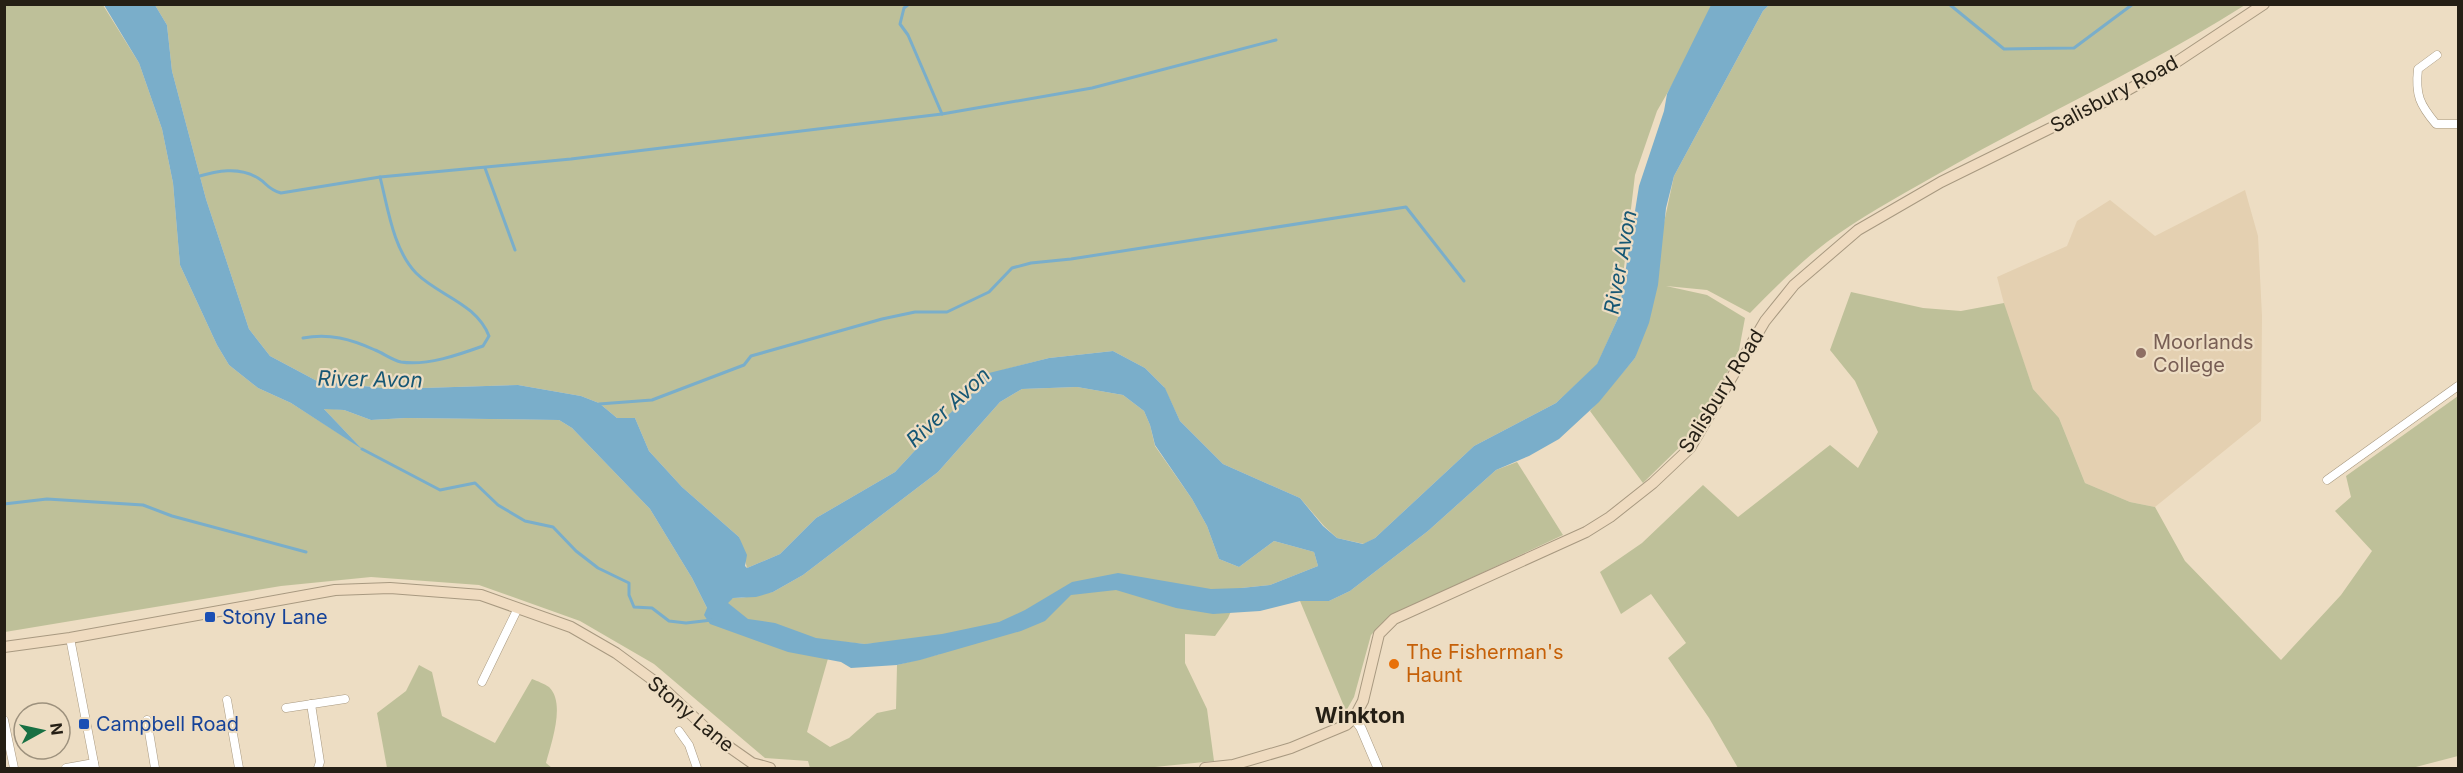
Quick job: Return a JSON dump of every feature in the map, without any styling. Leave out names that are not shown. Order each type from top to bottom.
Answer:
[{"type":"main road","name":"Salisbury Road","points":[[1354,718],[1363,701],[1379,634],[1394,619],[1586,532],[1610,517],[1653,483],[1690,448],[1744,353],[1765,321],[1794,285],[1858,230],[1941,182],[2126,91],[2169,67],[2264,4]]},
{"type":"main road","name":"Stony Lane","points":[[4,647],[70,638],[335,590],[390,588],[481,595],[571,627],[616,653],[661,686],[715,737],[750,766]]},
{"type":"main road","points":[[1205,768],[1233,765],[1291,748],[1339,729],[1354,718]]},
{"type":"main road","points":[[750,766],[770,768]]},
{"type":"street","points":[[2437,55],[2418,69],[2416,87],[2422,107],[2436,124],[2458,124]]},
{"type":"street","points":[[2327,480],[2458,386]]},
{"type":"street","points":[[482,682],[518,608]]},
{"type":"street","points":[[66,768],[95,766],[70,638]]},
{"type":"street","points":[[286,708],[345,699]]},
{"type":"street","points":[[227,700],[238,768]]},
{"type":"street","points":[[311,704],[320,762],[318,768]]},
{"type":"street","points":[[1354,718],[1361,728],[1378,768]]},
{"type":"street","points":[[4,720],[14,768]]},
{"type":"street","points":[[147,720],[155,768]]},
{"type":"street","points":[[679,731],[689,745],[697,768]]},
{"type":"shaded area","name":"Moorlands College","points":[[2245,190],[2258,236],[2262,316],[2261,421],[2155,507],[2130,502],[2085,483],[2059,418],[2033,389],[2007,315],[1997,277],[2067,246],[2077,221],[2110,200],[2155,236]]},
{"type":"green space","points":[[5,5],[103,5],[139,63],[162,129],[173,183],[180,265],[217,345],[229,365],[258,388],[291,403],[360,447],[323,408],[344,410],[371,420],[406,418],[559,420],[572,428],[650,509],[692,578],[707,608],[733,598],[773,592],[803,575],[938,472],[1000,402],[1022,389],[1077,387],[1123,395],[1144,411],[1155,446],[1192,499],[1207,526],[1219,559],[1239,567],[1274,541],[1314,552],[1318,566],[1270,585],[1241,588],[1228,618],[1215,636],[1185,634],[1185,663],[1207,709],[1214,761],[1145,768],[810,768],[808,761],[765,758],[654,664],[580,621],[479,585],[371,577],[281,586],[5,632]],"holes":[[[833,641],[883,643],[940,654],[897,665],[896,709],[877,713],[849,738],[830,747],[807,732]]]},
{"type":"green space","points":[[155,5],[1718,5],[1657,111],[1635,175],[1618,318],[1597,365],[1556,403],[1474,446],[1375,538],[1364,544],[1337,538],[1300,498],[1223,464],[1180,421],[1164,387],[1145,368],[1113,351],[1049,358],[1003,370],[947,416],[895,472],[816,518],[780,554],[747,568],[739,537],[682,487],[649,451],[635,418],[617,418],[599,403],[581,396],[518,385],[391,389],[317,381],[270,356],[249,329],[206,199],[172,71],[167,25]]},
{"type":"green space","points":[[1769,5],[2245,5],[2168,51],[1970,156],[1865,216],[1807,258],[1750,313],[1707,290],[1666,286],[1707,295],[1745,318],[1739,350],[1709,407],[1690,437],[1643,483],[1590,411],[1635,358],[1674,176],[1763,11]]},
{"type":"green space","points":[[1851,292],[1923,308],[1961,311],[2004,303],[2033,389],[2059,418],[2085,483],[2130,502],[2155,507],[2185,561],[2281,660],[2341,595],[2372,551],[2335,511],[2351,497],[2346,476],[2458,396],[2458,756],[2412,768],[1738,768],[1709,718],[1668,658],[1686,643],[1651,594],[1621,614],[1600,572],[1642,543],[1703,485],[1738,517],[1830,445],[1858,468],[1878,432],[1855,381],[1830,350]]},
{"type":"green space","points":[[1517,462],[1563,535],[1390,616],[1371,635],[1354,697],[1346,711],[1300,601],[1329,601],[1350,591],[1428,531],[1496,470]]},
{"type":"green space","points":[[419,665],[432,672],[442,716],[495,743],[532,679],[549,687],[554,694],[557,713],[546,763],[552,768],[387,768],[377,713],[406,691]]},
{"type":"water","points":[[104,5],[155,5],[167,25],[172,71],[206,199],[249,329],[270,356],[317,381],[391,389],[518,385],[581,396],[599,403],[617,418],[635,418],[649,451],[682,487],[739,537],[747,555],[745,566],[747,568],[780,554],[816,518],[895,472],[947,416],[976,390],[973,377],[1049,358],[1113,351],[1145,368],[1165,388],[1180,421],[1223,464],[1300,498],[1323,526],[1337,538],[1363,544],[1375,538],[1474,446],[1556,403],[1597,364],[1618,318],[1639,186],[1664,111],[1667,94],[1711,5],[1769,5],[1763,11],[1674,176],[1666,208],[1658,285],[1649,323],[1635,358],[1599,402],[1559,439],[1529,456],[1496,470],[1428,531],[1350,591],[1329,601],[1300,601],[1260,611],[1213,614],[1176,608],[1116,590],[1071,595],[1045,621],[1021,631],[920,660],[897,665],[851,668],[841,662],[788,652],[710,624],[704,615],[707,608],[692,578],[650,509],[572,428],[559,420],[406,418],[371,420],[344,410],[324,409],[362,449],[291,403],[258,388],[229,365],[217,345],[180,265],[173,183],[162,129],[139,63]],"holes":[[[1077,387],[1123,395],[1144,411],[1155,445],[1192,499],[1207,526],[1219,559],[1239,567],[1274,541],[1314,552],[1318,566],[1270,585],[1241,588],[1211,589],[1118,573],[1072,582],[1025,610],[999,622],[942,634],[865,644],[816,638],[775,623],[748,619],[728,603],[733,598],[756,597],[773,592],[803,575],[938,472],[1000,402],[1022,389]]]},
{"type":"waterway","points":[[909,4],[904,8],[900,24],[908,35],[942,114]]},
{"type":"waterway","points":[[1949,4],[2004,49],[2074,48],[2133,4]]},
{"type":"waterway","points":[[196,177],[220,172],[243,172],[258,178],[270,188],[281,193],[380,177],[571,159],[942,114],[1092,88],[1276,40]]},
{"type":"waterway","points":[[485,168],[515,250]]},
{"type":"waterway","name":"River Avon","points":[[303,338],[322,336],[349,340],[398,361],[411,363],[442,359],[483,346],[489,336],[475,315],[425,281],[408,263],[392,228],[380,177]]},
{"type":"waterway","points":[[599,404],[652,400],[744,365],[751,356],[882,319],[915,312],[947,312],[989,292],[1012,268],[1031,263],[1071,259],[1406,207],[1464,281]]},
{"type":"waterway","points":[[362,449],[440,490],[475,483],[498,505],[525,521],[553,527],[576,551],[598,568],[629,583],[629,595],[634,607],[652,608],[669,621],[686,623],[712,620]]},
{"type":"waterway","points":[[4,504],[47,499],[143,505],[172,516],[306,552]]},
{"type":"place","name":"Moorlands College","points":[[2141,353]]},
{"type":"place","name":"Stony Lane","points":[[210,617]]},
{"type":"place","name":"The Fisherman's Haunt","points":[[1394,664]]},
{"type":"place","name":"Campbell Road","points":[[84,724]]},
{"type":"district","name":"Winkton","points":[[1360,715]]}]
